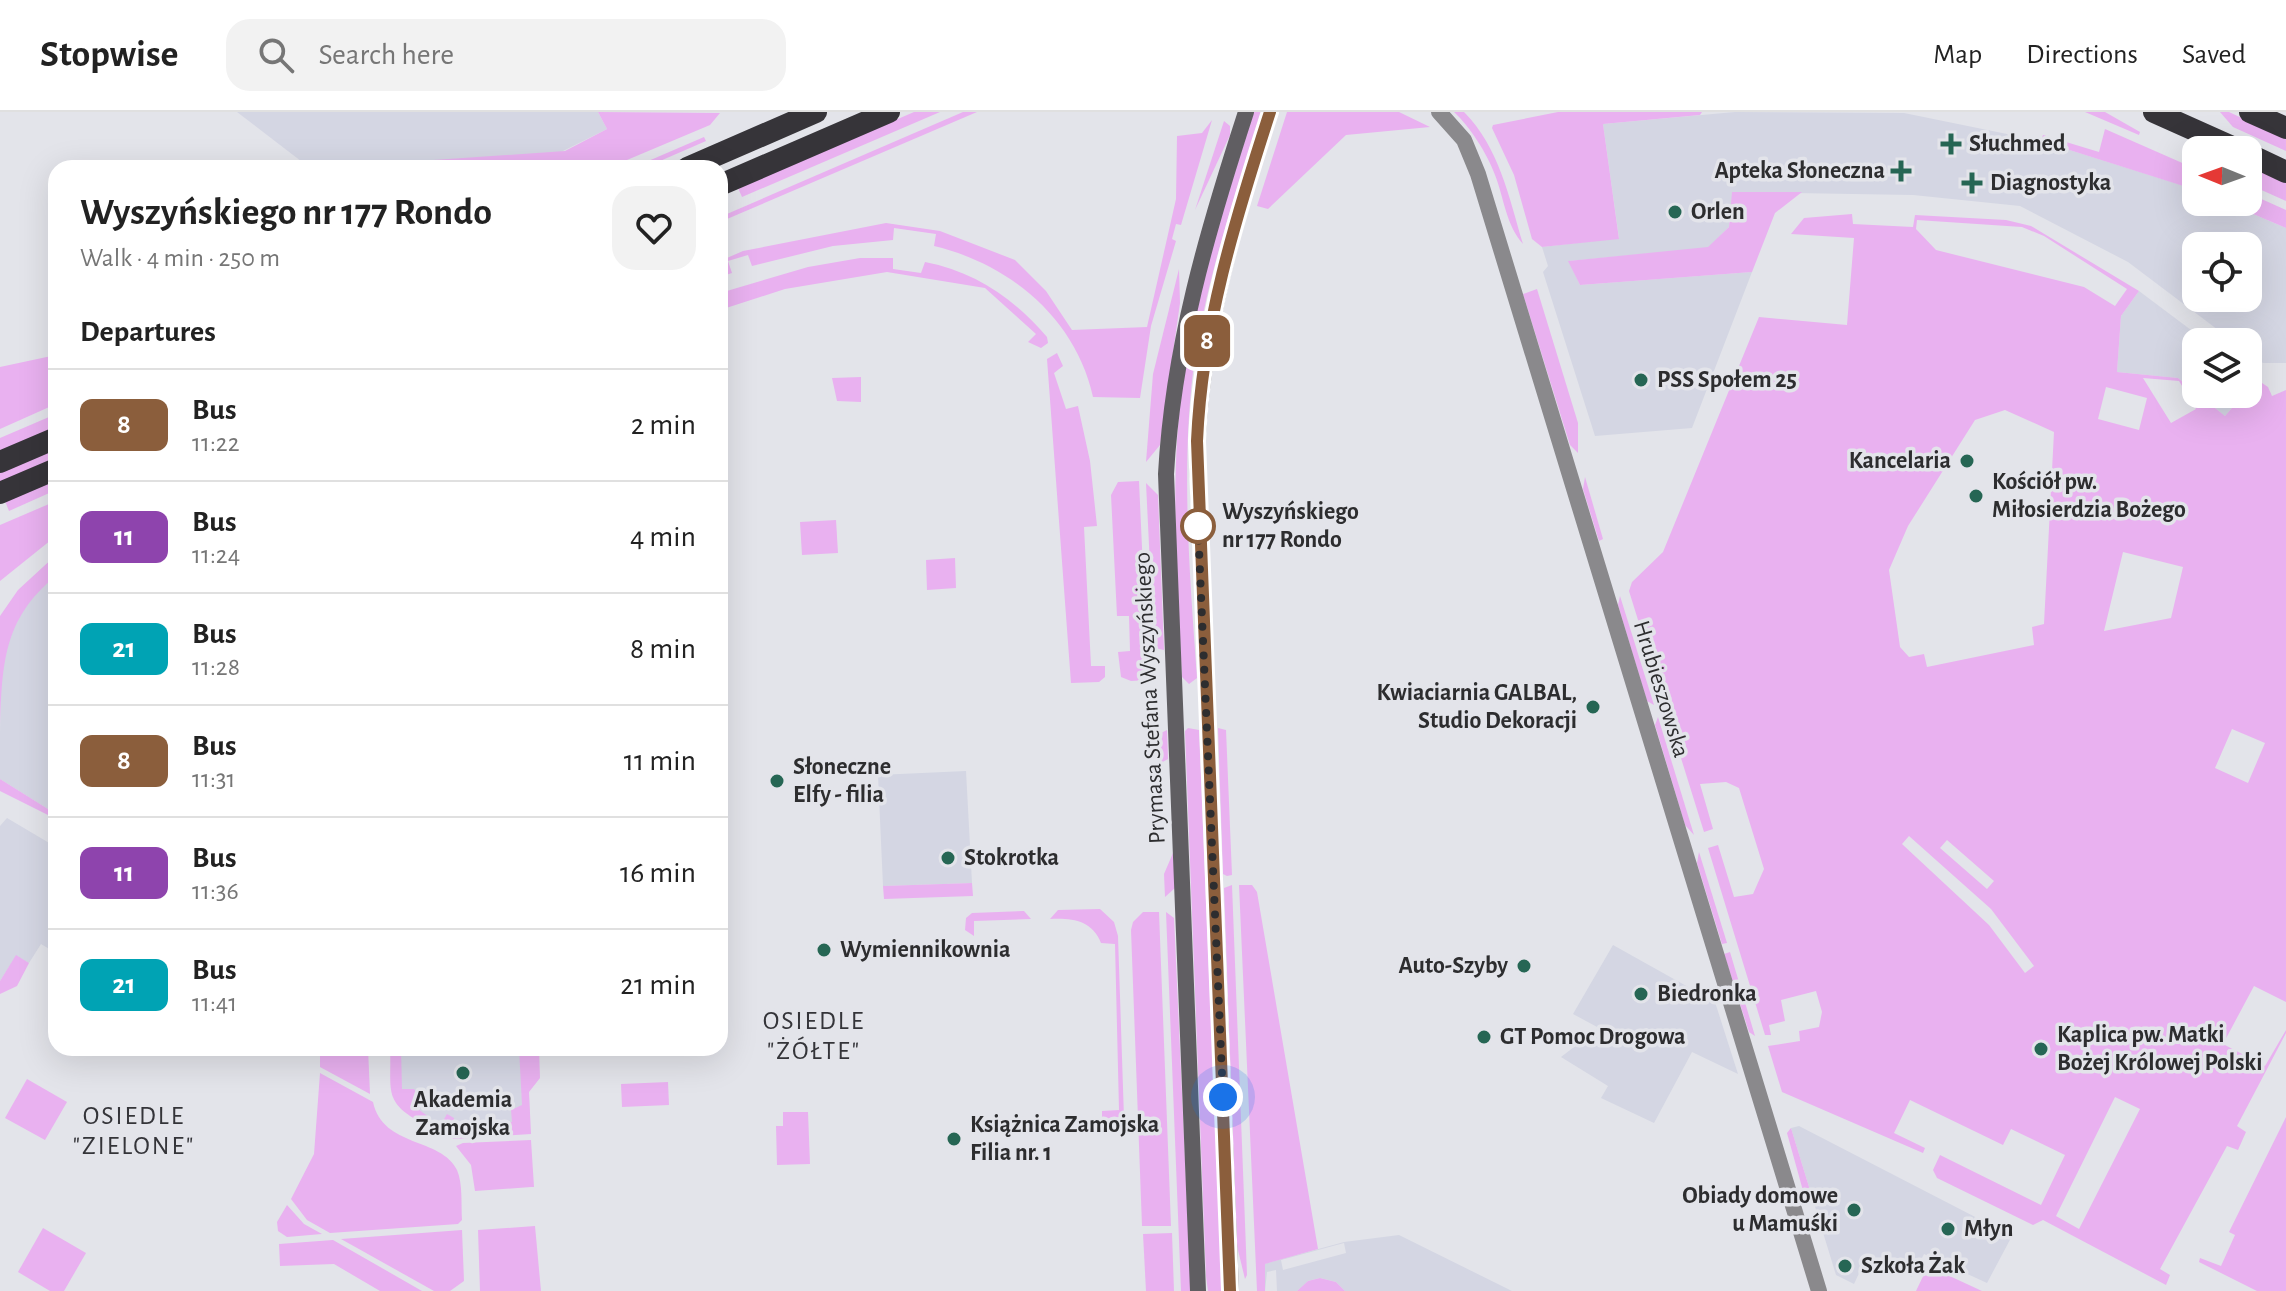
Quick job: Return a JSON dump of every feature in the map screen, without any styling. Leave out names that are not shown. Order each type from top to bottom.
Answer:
[{"type":"highway","points":[[705,160],[816,112]]},
{"type":"highway","points":[[728,182],[889,112]]},
{"type":"highway","points":[[2154,112],[2196,120],[2219,136]]},
{"type":"highway","points":[[2250,112],[2286,128]]},
{"type":"highway","points":[[2262,161],[2286,172]]},
{"type":"highway","points":[[0,462],[48,441]]},
{"type":"highway","points":[[0,493],[48,472]]},
{"type":"main road","name":"Prymasa Stefana Wyszyńskiego","points":[[1198,1291],[1166,474],[1174,382],[1188,302],[1246,112]]},
{"type":"main road","points":[[1231,1291],[1197,441],[1205,362],[1218,286],[1270,112]]},
{"type":"street","name":"Hrubieszowska","points":[[1439,112],[1464,140],[1478,174],[1819,1291]]},
{"type":"shaded area","points":[[237,112],[598,112],[607,129],[545,160],[300,160]]},
{"type":"shaded area","points":[[598,112],[720,113],[710,125],[627,160],[434,160],[565,151],[607,129]]},
{"type":"shaded area","points":[[914,112],[940,112],[742,197],[738,188]]},
{"type":"shaded area","points":[[963,112],[977,112],[728,219],[728,214]]},
{"type":"shaded area","points":[[1254,112],[1261,112],[1213,273],[1193,372],[1187,486],[1197,678],[1189,684],[1182,677],[1176,562],[1175,486],[1179,410],[1190,339],[1205,273]]},
{"type":"shaded area","points":[[1287,112],[1399,112],[1430,127],[1346,135],[1268,209],[1257,206]]},
{"type":"shaded area","points":[[1454,112],[1464,112],[1486,141],[1501,174],[1523,244],[1509,220],[1487,158]]},
{"type":"shaded area","points":[[1558,112],[1702,112],[1700,115],[1603,124],[1619,239],[1542,247],[1532,239],[1514,175],[1492,128],[1493,125]]},
{"type":"shaded area","points":[[1735,112],[1904,113],[2041,141],[2182,185],[2182,216],[2258,216],[2286,228],[2286,363],[2262,362],[2262,328],[2215,328],[2194,312],[2262,312],[2262,232],[2182,232],[2182,303],[2128,262],[2020,206],[1913,195],[1733,192],[1729,227],[1708,248],[1569,261],[1580,285],[1752,272],[1692,428],[1595,436],[1543,272],[1548,266],[1542,247],[1619,238],[1603,124]]},
{"type":"shaded area","points":[[2085,112],[2105,112],[2140,132],[2139,135]]},
{"type":"shaded area","points":[[2220,112],[2229,112],[2286,139],[2286,151],[2262,140],[2262,136],[2253,136],[2233,127]]},
{"type":"shaded area","points":[[1212,120],[1181,225],[1176,224],[1172,239],[1176,241],[1151,326],[1140,398],[1093,397],[1072,343],[1036,299],[989,266],[934,246],[936,234],[894,228],[893,240],[833,246],[752,266],[748,255],[728,261],[728,258],[743,251],[886,223],[940,231],[1015,260],[1046,291],[1072,330],[1147,327],[1176,199],[1177,136],[1202,133]]},
{"type":"shaded area","points":[[1224,121],[1230,126],[1230,135],[1195,210]]},
{"type":"shaded area","points":[[2105,129],[2182,163],[2182,186],[2041,141],[2043,135],[2099,152]]},
{"type":"shaded area","points":[[704,137],[706,141],[662,160],[651,160]]},
{"type":"shaded area","points":[[2262,169],[2286,180],[2286,201],[2262,190]]},
{"type":"shaded area","points":[[1732,192],[1802,192],[1775,213],[1752,272],[1580,285],[1568,261],[1708,247],[1729,227]]},
{"type":"shaded area","points":[[2262,199],[2286,210],[2286,228],[2258,216],[2262,216]]},
{"type":"shaded area","points":[[1852,214],[1853,224],[1913,227],[1915,215],[2006,220],[2031,226],[2139,291],[2121,316],[2117,372],[2178,378],[2182,381],[2182,386],[2179,381],[2143,378],[2171,423],[2195,408],[2215,408],[2225,416],[2232,408],[2262,408],[2262,383],[2272,396],[2286,390],[2286,1002],[2254,986],[2223,1044],[2265,1066],[2286,1030],[2286,1033],[2237,1126],[2246,1132],[2238,1150],[2227,1146],[2160,1269],[2170,1275],[2166,1285],[2043,1220],[2033,1225],[1937,1178],[1933,1170],[1940,1155],[2041,1205],[2065,1155],[2011,1129],[2003,1145],[1910,1100],[1894,1133],[1925,1148],[1923,1153],[1782,1092],[1768,1046],[1800,1041],[1799,1031],[1819,1027],[1822,1012],[1816,991],[1781,1000],[1785,1021],[1769,1025],[1771,1035],[1765,1035],[1708,848],[1718,845],[1734,897],[1753,894],[1764,869],[1739,788],[1726,782],[1700,784],[1713,829],[1704,832],[1629,591],[1632,582],[1663,552],[1759,317],[1847,325],[1854,238],[1791,234],[1804,218]],"holes":[[[1917,220],[2022,227],[2044,236],[2127,289],[2115,306],[2084,287],[1936,250],[1916,229]],[[2106,387],[2147,398],[2139,430],[2098,419]],[[2005,410],[2054,432],[2044,624],[2032,627],[2034,645],[1927,667],[1924,654],[1909,657],[1900,647],[1889,570],[1908,526],[1975,420]],[[2123,552],[2183,567],[2171,618],[2104,631]],[[2232,729],[2265,743],[2248,783],[2215,768]],[[1909,836],[1991,909],[2034,966],[2025,973],[1989,925],[1902,844]],[[1947,840],[1994,881],[1987,889],[1940,848]],[[2115,1097],[2140,1109],[2079,1229],[2056,1216]]]},
{"type":"shaded area","points":[[860,258],[893,258],[893,269],[921,273],[925,262],[943,266],[977,280],[1007,299],[1034,323],[1047,337],[1048,343],[1041,348],[1028,342],[1036,334],[985,288],[887,272],[785,289],[728,307],[728,291],[808,267]]},
{"type":"shaded area","points":[[1179,269],[1180,303],[1160,445],[1146,462],[1153,374]]},
{"type":"shaded area","points":[[1537,289],[1578,423],[1578,453],[1570,445],[1523,294]]},
{"type":"shaded area","points":[[2139,291],[2188,328],[2182,328],[2182,381],[2178,378],[2117,372],[2121,316]]},
{"type":"shaded area","points":[[1057,353],[1063,366],[1054,373],[1066,409],[1078,406],[1090,461],[1097,526],[1084,527],[1091,666],[1105,666],[1105,677],[1099,682],[1071,683],[1047,359]]},
{"type":"shaded area","points":[[48,357],[48,408],[0,429],[0,367]]},
{"type":"shaded area","points":[[861,377],[861,402],[837,401],[832,378]]},
{"type":"shaded area","points":[[2215,408],[2232,408],[2225,416]]},
{"type":"shaded area","points":[[48,417],[48,431],[0,452],[0,438]]},
{"type":"shaded area","points":[[48,451],[48,462],[0,483],[0,472]]},
{"type":"shaded area","points":[[1585,477],[1603,539],[1599,541],[1583,489]]},
{"type":"shaded area","points":[[1139,481],[1148,680],[1131,681],[1121,677],[1118,652],[1130,651],[1129,616],[1117,616],[1111,495],[1118,482]]},
{"type":"shaded area","points":[[48,482],[48,494],[9,511],[5,501]]},
{"type":"shaded area","points":[[1146,483],[1158,495],[1164,650],[1154,648]]},
{"type":"shaded area","points":[[48,504],[48,542],[0,581],[0,525]]},
{"type":"shaded area","points":[[836,520],[838,553],[802,555],[800,522]]},
{"type":"shaded area","points":[[955,558],[956,588],[927,590],[926,560]]},
{"type":"shaded area","points":[[48,562],[48,583],[25,609],[8,646],[0,732],[0,616],[18,590]]},
{"type":"shaded area","points":[[48,582],[48,809],[0,779],[1,677],[9,637],[20,613]]},
{"type":"shaded area","points":[[1620,596],[1654,705],[1647,701],[1618,605]]},
{"type":"shaded area","points":[[1658,717],[1694,835],[1685,825],[1655,725]]},
{"type":"shaded area","points":[[1188,728],[1199,730],[1222,1291],[1208,1291],[1206,1276],[1185,731]]},
{"type":"shaded area","points":[[1218,728],[1226,730],[1232,875],[1227,876],[1223,874]]},
{"type":"shaded area","points":[[1167,730],[1168,759],[1159,764],[1157,735]]},
{"type":"shaded area","points":[[966,771],[972,883],[883,886],[878,775]]},
{"type":"shaded area","points":[[0,779],[48,809],[48,815],[0,791]]},
{"type":"shaded area","points":[[7,818],[48,842],[48,948],[41,944],[29,963],[16,956],[0,981],[0,826]]},
{"type":"shaded area","points":[[1699,852],[1727,943],[1722,944],[1697,863]]},
{"type":"shaded area","points":[[1173,853],[1175,888],[1165,897],[1164,874]]},
{"type":"shaded area","points":[[972,883],[973,896],[884,899],[883,886]]},
{"type":"shaded area","points":[[1232,885],[1245,1279],[1237,1246],[1224,888]]},
{"type":"shaded area","points":[[1239,885],[1252,885],[1257,892],[1318,1249],[1265,1264],[1265,1291],[1257,1291]]},
{"type":"shaded area","points":[[1100,909],[1114,922],[1118,936],[1124,1118],[1102,1119],[1102,1111],[1119,1110],[1115,944],[1101,943],[1092,929],[1080,922],[1050,919],[1058,910]]},
{"type":"shaded area","points":[[1024,911],[1031,919],[974,921],[974,936],[965,930],[966,918],[972,913]]},
{"type":"shaded area","points":[[1143,912],[1159,912],[1171,1226],[1142,1226],[1131,930],[1133,922]]},
{"type":"shaded area","points":[[1166,912],[1174,918],[1191,1291],[1181,1291]]},
{"type":"shaded area","points":[[1613,945],[1715,1002],[1738,1074],[1692,1052],[1654,1123],[1601,1098],[1608,1086],[1561,1057],[1599,1028],[1573,1014]]},
{"type":"shaded area","points":[[1730,952],[1755,1036],[1749,1032],[1724,954]]},
{"type":"shaded area","points":[[16,955],[29,963],[17,986],[0,994],[0,981]]},
{"type":"shaded area","points":[[320,1056],[368,1056],[370,1094],[320,1067]]},
{"type":"shaded area","points":[[390,1056],[401,1056],[402,1089],[414,1089],[420,1098],[415,1107],[429,1117],[424,1124],[395,1102]]},
{"type":"shaded area","name":"Akademia Zamojska","points":[[398,1056],[527,1056],[530,1123],[443,1128],[400,1101]]},
{"type":"shaded area","points":[[519,1056],[539,1056],[540,1078],[529,1092],[531,1134],[454,1139],[438,1130],[447,1114],[454,1118],[455,1125],[512,1122],[511,1110],[522,1105]]},
{"type":"shaded area","points":[[320,1073],[373,1102],[379,1117],[400,1135],[449,1159],[457,1170],[460,1182],[462,1220],[458,1224],[330,1233],[307,1220],[291,1199],[314,1154]]},
{"type":"shaded area","points":[[27,1079],[67,1102],[45,1140],[5,1118]]},
{"type":"shaded area","points":[[668,1082],[669,1105],[622,1107],[621,1084]]},
{"type":"shaded area","points":[[783,1112],[808,1112],[810,1164],[777,1165],[776,1126],[783,1126]]},
{"type":"shaded area","points":[[2286,1117],[2286,1291],[2257,1291],[2199,1262],[2200,1258],[2221,1266],[2235,1235],[2229,1232]]},
{"type":"shaded area","points":[[1799,1126],[2012,1236],[1987,1283],[1924,1254],[1912,1277],[1868,1254],[1854,1284],[1836,1275],[1791,1128]]},
{"type":"shaded area","points":[[1791,1128],[1813,1200],[1805,1198],[1787,1133]]},
{"type":"shaded area","points":[[531,1140],[534,1187],[475,1191],[471,1165],[456,1146],[463,1143]]},
{"type":"shaded area","points":[[287,1205],[304,1224],[322,1234],[287,1237],[278,1231],[277,1222]]},
{"type":"shaded area","points":[[535,1226],[541,1291],[480,1291],[478,1230]]},
{"type":"shaded area","points":[[43,1228],[86,1253],[64,1291],[50,1291],[18,1272]]},
{"type":"shaded area","points":[[462,1230],[464,1281],[450,1291],[434,1291],[341,1239]]},
{"type":"shaded area","points":[[1172,1233],[1174,1291],[1146,1291],[1143,1234]]},
{"type":"shaded area","points":[[1399,1235],[1512,1291],[1345,1291],[1336,1282],[1320,1278],[1308,1281],[1297,1291],[1277,1291],[1276,1270],[1267,1272],[1265,1291],[1264,1264],[1344,1242]],"holes":[[[1344,1243],[1346,1253],[1283,1270],[1281,1260]]]},
{"type":"shaded area","points":[[333,1240],[422,1291],[380,1291],[334,1264],[280,1266],[279,1244]]},
{"type":"shaded area","points":[[1928,1266],[1982,1291],[1916,1291]]},
{"type":"shaded area","points":[[1320,1278],[1336,1282],[1345,1291],[1297,1291],[1308,1281]]},
{"type":"bus line","name":"8","points":[[1230,1291],[1197,441],[1208,336],[1218,286],[1227,247],[1270,112]]},
{"type":"place","name":"Słuchmed","points":[[1951,144]]},
{"type":"place","name":"Apteka Słoneczna","points":[[1901,171]]},
{"type":"place","name":"Diagnostyka","points":[[1972,183]]},
{"type":"place","name":"Orlen","points":[[1675,212]]},
{"type":"place","name":"PSS Społem 25","points":[[1641,380]]},
{"type":"place","name":"Kancelaria","points":[[1967,461]]},
{"type":"place","name":"Kościół pw. Miłosierdzia Bożego","points":[[1976,496]]},
{"type":"place","name":"Wyszyńskiego nr 177 Rondo","points":[[1198,526]]},
{"type":"place","name":"Kwiaciarnia GALBAL, Studio Dekoracji","points":[[1593,707]]},
{"type":"place","name":"Słoneczne Elfy - filia","points":[[777,781]]},
{"type":"place","name":"Stokrotka","points":[[948,858]]},
{"type":"place","name":"Wymiennikownia","points":[[824,950]]},
{"type":"place","name":"Auto-Szyby","points":[[1524,966]]},
{"type":"place","name":"Biedronka","points":[[1641,994]]},
{"type":"place","name":"GT Pomoc Drogowa","points":[[1484,1037]]},
{"type":"place","name":"Kaplica pw. Matki Bożej Królowej Polski","points":[[2041,1049]]},
{"type":"place","name":"Akademia Zamojska","points":[[463,1073]]},
{"type":"place","name":"Książnica Zamojska Filia nr. 1","points":[[954,1139]]},
{"type":"place","name":"Obiady domowe u Mamuśki","points":[[1854,1210]]},
{"type":"place","name":"Młyn","points":[[1948,1229]]},
{"type":"place","name":"Szkoła Żak","points":[[1845,1266]]},
{"type":"district","name":"OSIEDLE \"ŻÓŁTE\"","points":[[814,1036]]},
{"type":"district","name":"OSIEDLE \"ZIELONE\"","points":[[134,1131]]},
{"type":"route","points":[[1198,526],[1223,1097]]}]
